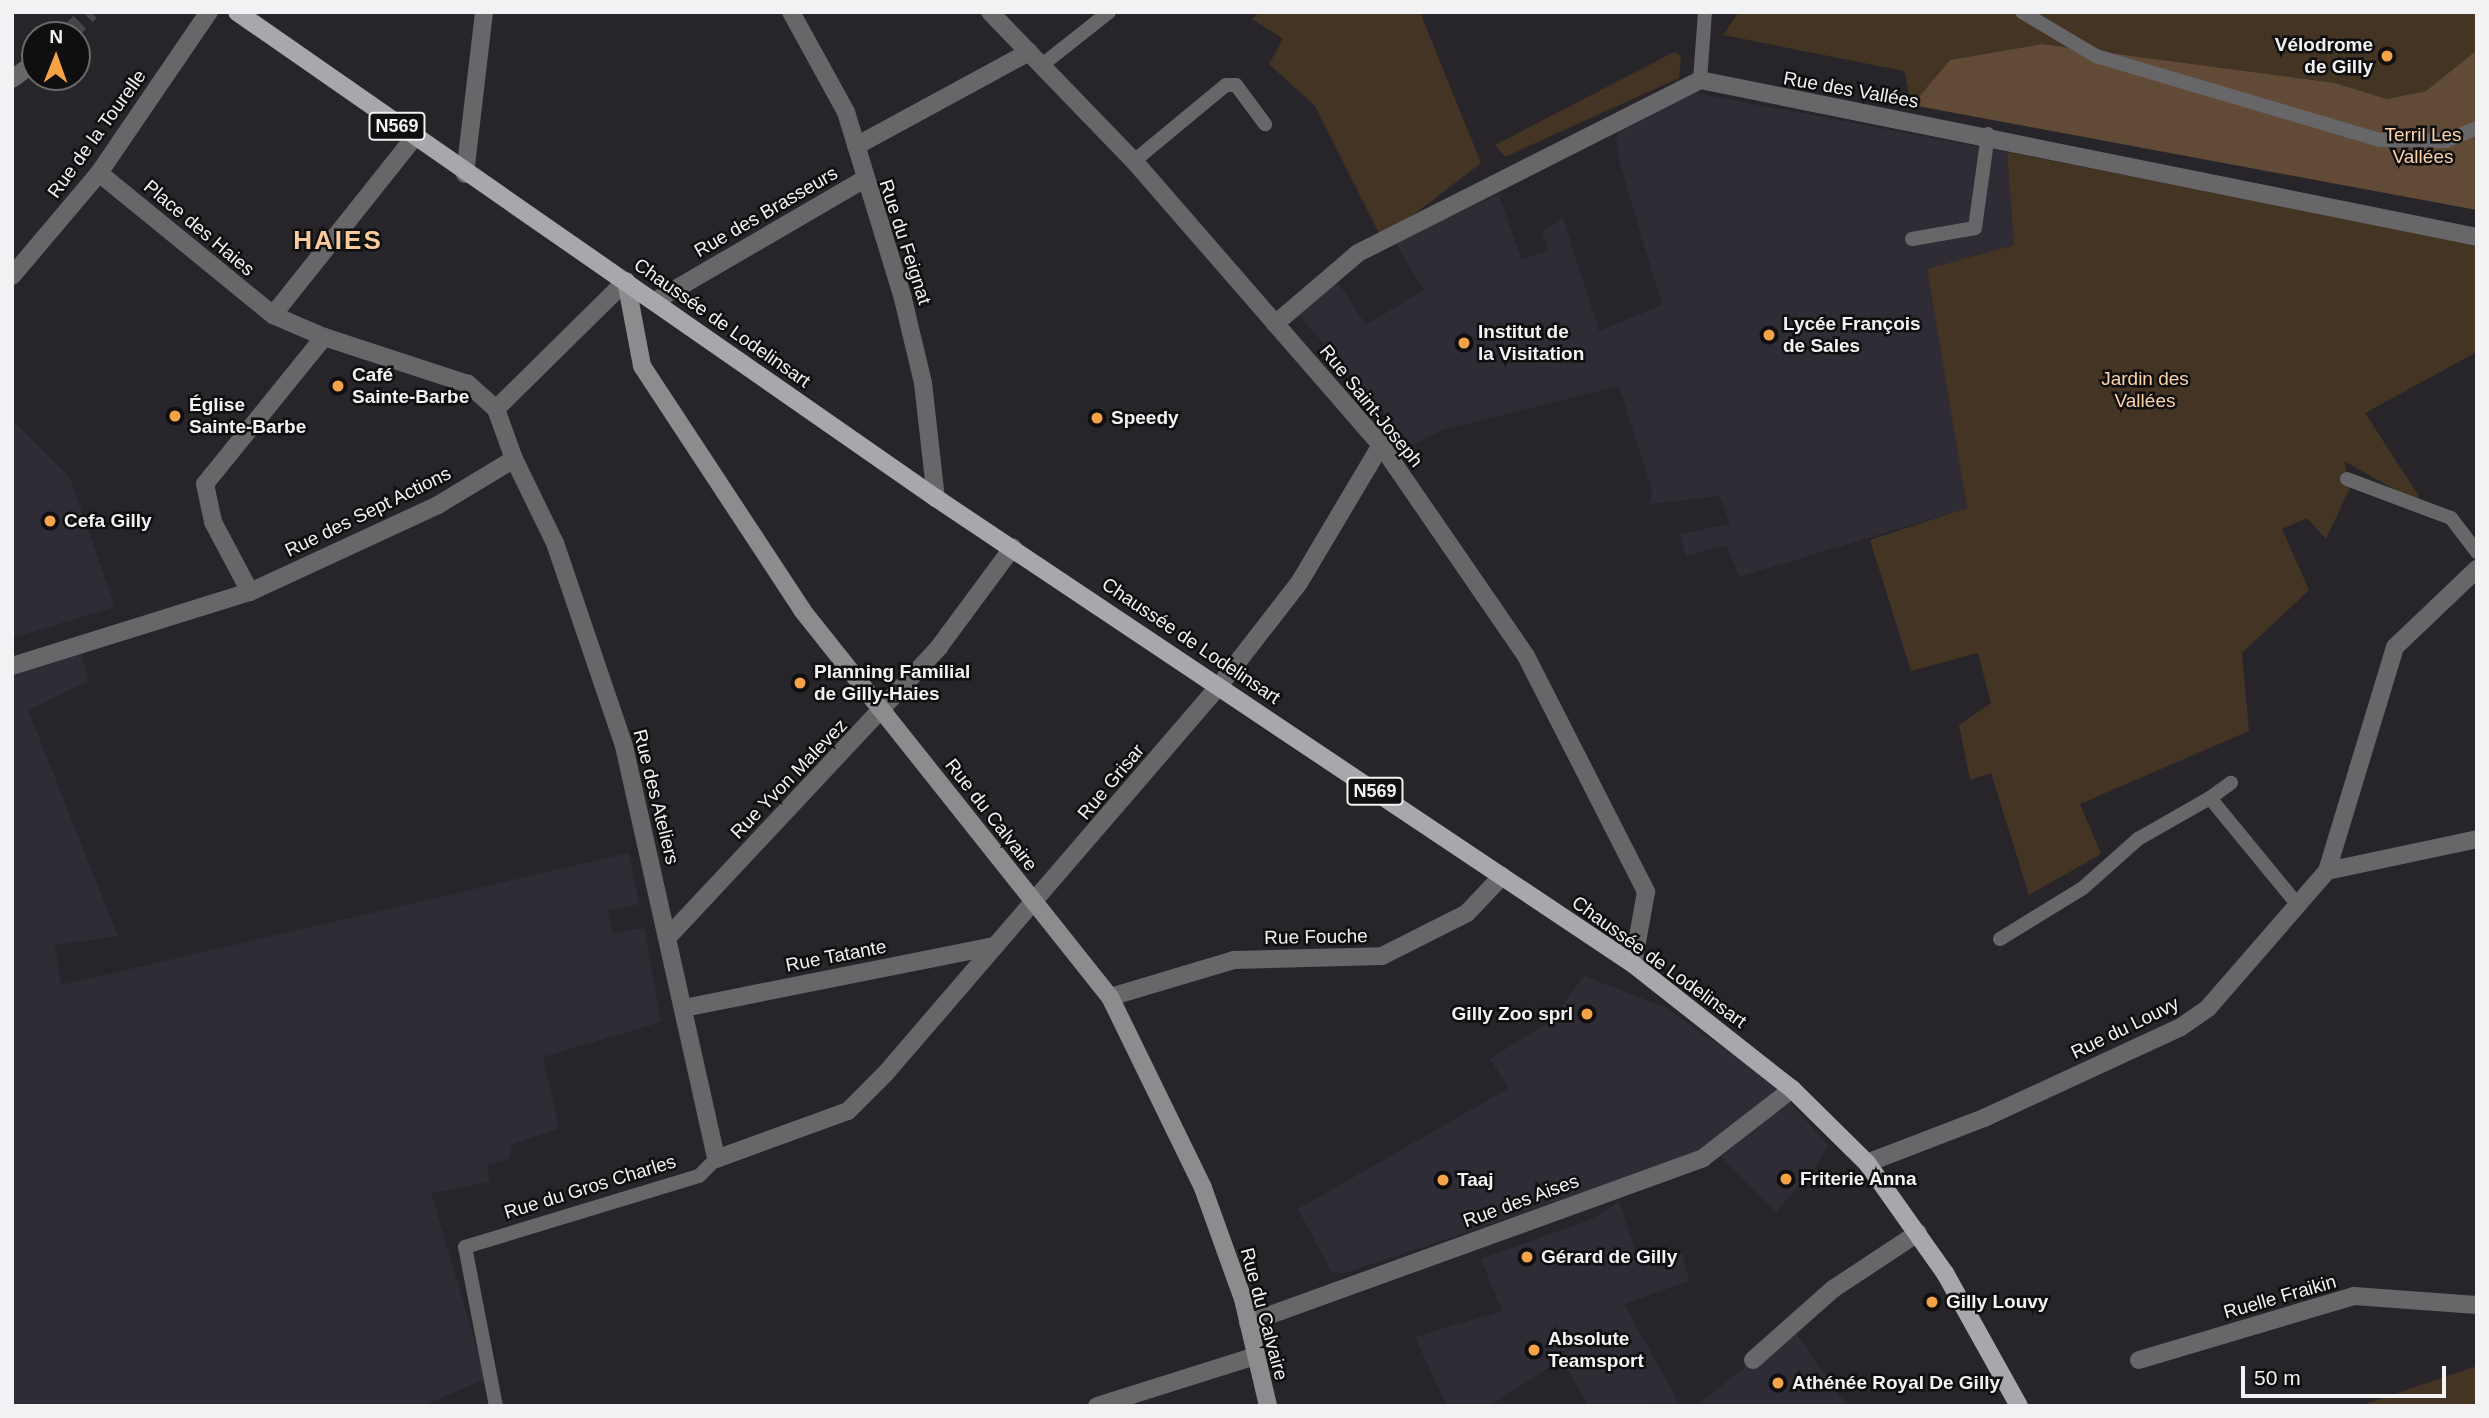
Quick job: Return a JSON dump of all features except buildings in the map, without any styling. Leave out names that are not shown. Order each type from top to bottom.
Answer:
[{"type":"main road","name":"Chaussée de Lodelinsart","points":[[237,12],[465,174],[626,281],[936,498],[1633,964],[1792,1089],[1867,1163],[1919,1233],[2019,1406]]},
{"type":"main road","name":"Rue du Calvaire","points":[[626,281],[642,366],[802,610],[1110,997],[1203,1188],[1248,1323],[1268,1406]]},
{"type":"street","name":"Rue de la Tourelle","points":[[12,276],[99,173],[209,12]]},
{"type":"street","points":[[465,174],[484,12]]},
{"type":"street","name":"Rue du Feignat","points":[[791,12],[846,112],[863,180],[923,383],[936,498]]},
{"type":"street","name":"Rue Saint-Joseph","points":[[990,12],[1134,161],[1381,445],[1526,656],[1646,892],[1633,964]]},
{"type":"street","points":[[856,146],[1035,59]]},
{"type":"street","points":[[1275,324],[1358,253],[1700,80]]},
{"type":"street","name":"Rue des Vallées","points":[[1700,80],[1988,134],[2477,237]]},
{"type":"street","points":[[273,315],[414,138]]},
{"type":"street","name":"Place des Haies","points":[[99,173],[273,315],[324,337],[468,384],[496,409]]},
{"type":"street","name":"Rue des Brasseurs","points":[[654,301],[863,180]]},
{"type":"street","points":[[514,459],[496,409],[626,281]]},
{"type":"street","points":[[250,592],[213,522],[205,484],[324,337]]},
{"type":"street","name":"Rue Grisar","points":[[1035,905],[1219,686],[1298,583],[1381,445]]},
{"type":"street","name":"Rue des Sept Actions","points":[[12,666],[250,592],[438,505],[514,459]]},
{"type":"street","name":"Rue des Ateliers","points":[[514,459],[555,543],[624,746],[716,1159]]},
{"type":"street","name":"Rue Yvon Malevez","points":[[668,937],[882,711],[1013,547]]},
{"type":"street","points":[[2477,569],[2395,647],[2327,871],[2477,839]]},
{"type":"street","name":"Rue du Louvy","points":[[1867,1163],[1984,1118],[2181,1027],[2208,1008],[2327,871]]},
{"type":"street","name":"Rue Fouche","points":[[1110,997],[1234,960],[1382,957],[1467,913],[1502,876]]},
{"type":"street","name":"Rue du Gros Charles","points":[[716,1159],[848,1111],[1035,905]]},
{"type":"street","name":"Rue Tatante","points":[[684,1008],[995,946]]},
{"type":"street","name":"Rue des Aises","points":[[1248,1323],[1703,1157],[1792,1089]]},
{"type":"street","points":[[1753,1360],[1833,1289],[1919,1233]]},
{"type":"street","name":"Ruelle Fraikin","points":[[2139,1360],[2354,1296],[2477,1305]]},
{"type":"street","points":[[1097,1406],[1256,1356]]},
{"type":"lane","points":[[1035,59],[1109,12]]},
{"type":"lane","points":[[1700,80],[1704,12]]},
{"type":"lane","points":[[2022,12],[2096,56],[2380,140],[2446,141],[2477,128]]},
{"type":"lane","points":[[1134,161],[1226,85],[1236,85],[1265,124]]},
{"type":"lane","points":[[1912,239],[1975,228],[1988,134]]},
{"type":"lane","points":[[2347,479],[2451,518],[2477,552]]},
{"type":"lane","points":[[2000,940],[2083,888],[2138,839],[2231,783]]},
{"type":"lane","points":[[2210,798],[2297,904]]},
{"type":"lane","name":"Rue du Gros Charles","points":[[496,1406],[465,1247],[699,1176],[716,1159]]},
{"type":"shaded area","name":"Lycée François de Sales","points":[[1696,93],[2007,152],[2014,245],[1927,269],[1967,508],[1739,577],[1727,545],[1686,556],[1680,534],[1730,524],[1720,496],[1649,504],[1652,490],[1619,386],[1443,430],[1412,445],[1299,315],[1337,281],[1366,325],[1424,290],[1394,240],[1499,195],[1521,259],[1548,251],[1542,231],[1563,218],[1599,331],[1662,305],[1618,157],[1617,124]]},
{"type":"shaded area","name":"Cefa Gilly","points":[[12,420],[70,478],[115,607],[12,638]]},
{"type":"shaded area","points":[[81,652],[88,681],[28,710],[118,936],[55,945],[61,985],[629,853],[639,904],[608,911],[613,934],[644,928],[661,1022],[543,1057],[559,1129],[512,1144],[509,1159],[487,1165],[490,1182],[431,1193],[486,1379],[422,1406],[12,1406],[12,673]]},
{"type":"shaded area","points":[[1584,976],[1664,1007],[1772,1081],[1828,1146],[1813,1170],[1776,1212],[1714,1149],[1342,1274],[1331,1271],[1298,1209],[1509,1088],[1490,1059],[1552,1020]]},
{"type":"shaded area","points":[[1619,1201],[1640,1266],[1682,1253],[1689,1281],[1624,1304],[1679,1403],[1588,1406],[1562,1359],[1489,1406],[1447,1406],[1415,1337],[1502,1311],[1481,1259],[1592,1219]]},
{"type":"shaded area","name":"Athénée Royal De Gilly","points":[[1793,1329],[1847,1406],[1696,1406]]},
{"type":"green space","points":[[1260,12],[1420,12],[1481,163],[1382,239],[1315,106],[1269,64],[1283,39],[1252,19]]},
{"type":"green space","points":[[1739,12],[2477,12],[2477,50],[2426,91],[2387,99],[2335,83],[2042,44],[1950,60],[1912,105],[1904,71],[1723,35]]},
{"type":"green space","name":"Terril Les Vallées","points":[[2042,44],[2335,83],[2387,99],[2426,91],[2477,50],[2477,210],[1912,105],[1950,60]]},
{"type":"green space","points":[[1674,52],[1681,56],[1679,78],[1505,157],[1495,145]]},
{"type":"green space","name":"Jardin des Vallées","points":[[2007,152],[2477,244],[2477,352],[2365,413],[2419,496],[2415,501],[2344,461],[2350,488],[2326,539],[2307,518],[2282,529],[2309,590],[2242,653],[2249,731],[2080,804],[2101,854],[2029,895],[1991,773],[1970,780],[1959,725],[1991,703],[1978,653],[1911,671],[1870,540],[1967,508],[1927,269],[2014,245]]},
{"type":"green space","points":[[2477,1366],[2477,1406],[2359,1406]]},
{"type":"tunnel","points":[[81,21],[90,12]]},
{"type":"place","name":"Vélodrome de Gilly","points":[[2387,56]]},
{"type":"place","name":"Lycée François de Sales","points":[[1769,335]]},
{"type":"place","name":"Institut de la Visitation","points":[[1464,343]]},
{"type":"place","name":"Café Sainte-Barbe","points":[[338,386]]},
{"type":"place","name":"Église Sainte-Barbe","points":[[175,416]]},
{"type":"place","name":"Speedy","points":[[1097,418]]},
{"type":"place","name":"Cefa Gilly","points":[[50,521]]},
{"type":"place","name":"Planning Familial de Gilly-Haies","points":[[800,683]]},
{"type":"place","name":"Gilly Zoo sprl","points":[[1587,1014]]},
{"type":"place","name":"Friterie Anna","points":[[1786,1179]]},
{"type":"place","name":"Taaj","points":[[1443,1180]]},
{"type":"place","name":"Gérard de Gilly","points":[[1527,1257]]},
{"type":"place","name":"Gilly Louvy","points":[[1932,1302]]},
{"type":"place","name":"Absolute Teamsport","points":[[1534,1350]]},
{"type":"place","name":"Athénée Royal De Gilly","points":[[1778,1383]]},
{"type":"district","name":"HAIES","points":[[338,241]]}]
